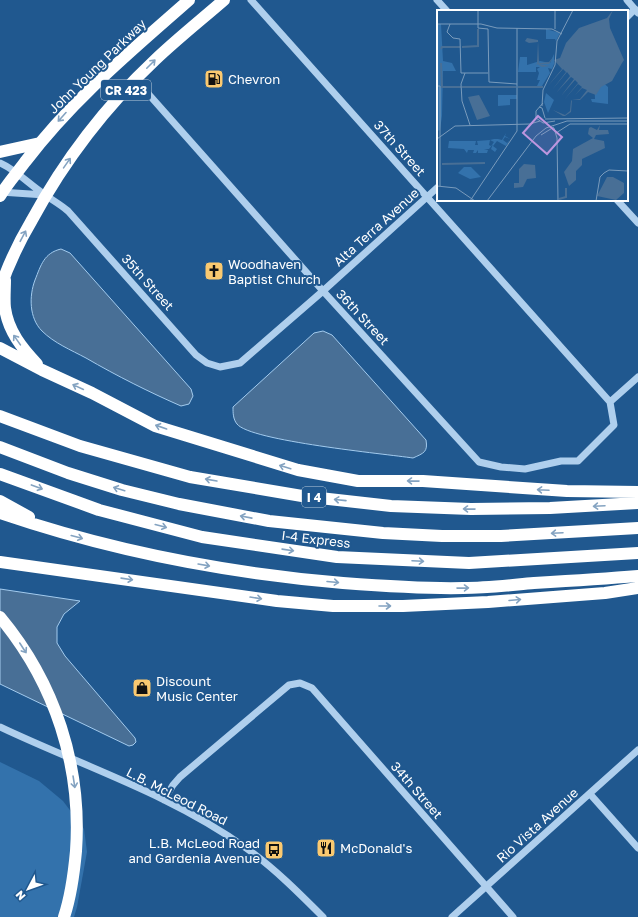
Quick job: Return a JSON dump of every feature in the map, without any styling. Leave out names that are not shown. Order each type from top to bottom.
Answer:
[{"type":"highway","name":"John Young Parkway","points":[[1,194],[40,143],[76,102],[100,78],[189,0]]},
{"type":"highway","name":"CR 423","points":[[0,289],[6,271],[21,240],[45,196],[67,162],[91,131],[155,60],[224,0]]},
{"type":"highway","points":[[0,152],[40,143]]},
{"type":"highway","points":[[6,271],[5,308],[9,324],[14,335],[24,349],[42,370]]},
{"type":"highway","points":[[0,348],[155,426],[298,470],[358,481],[423,481],[567,491],[638,492]]},
{"type":"highway","name":"I 4","points":[[0,416],[80,446],[190,477],[302,496],[391,506],[471,510],[550,508],[638,503]]},
{"type":"highway","name":"I-4 Express","points":[[0,447],[122,490],[179,504],[270,521],[383,533],[442,536],[501,536],[638,528]]},
{"type":"highway","name":"I-4 Express","points":[[0,474],[99,510],[202,537],[337,557],[469,563],[638,553]]},
{"type":"highway","points":[[0,501],[59,532]]},
{"type":"highway","points":[[0,513],[59,532],[121,548],[193,564],[257,574],[416,588],[463,588],[638,576]]},
{"type":"highway","points":[[0,562],[277,601],[333,606],[403,606],[488,602],[605,593],[638,588]]},
{"type":"highway","points":[[0,617],[27,654],[44,683],[67,746],[75,788],[77,829],[74,872],[64,917]]},
{"type":"street","name":"37th Street","points":[[251,0],[610,402]]},
{"type":"street","points":[[437,0],[446,10]]},
{"type":"street","points":[[627,0],[637,11],[628,16]]},
{"type":"street","name":"36th Street","points":[[136,80],[323,291],[479,462],[501,467],[525,469],[561,461],[578,461],[614,425],[610,402]]},
{"type":"street","name":"35th Street","points":[[0,163],[17,173],[45,196],[68,211],[196,355],[207,362],[220,367],[240,363]]},
{"type":"street","name":"Alta Terra Avenue","points":[[240,363],[437,189]]},
{"type":"street","points":[[1,194],[45,196]]},
{"type":"street","points":[[618,201],[638,223]]},
{"type":"street","points":[[610,402],[638,378]]},
{"type":"street","name":"34th Street","points":[[164,800],[180,777],[289,685],[300,683],[312,688],[513,917]]},
{"type":"street","name":"L.B. McLeod Road","points":[[0,727],[164,800],[219,830],[246,848],[298,892],[323,917]]},
{"type":"street","name":"Rio Vista Avenue","points":[[452,917],[638,750]]},
{"type":"street","points":[[590,794],[638,848]]},
{"type":"shaded area","points":[[61,249],[70,253],[191,389],[193,396],[189,404],[181,406],[133,384],[63,346],[42,331],[32,313],[31,300],[33,286],[44,260],[51,253]]},
{"type":"shaded area","points":[[323,331],[332,335],[426,440],[426,450],[424,452],[413,458],[320,446],[266,436],[247,430],[237,424],[233,414],[233,407],[314,333]]},
{"type":"shaded area","points":[[0,589],[80,601],[64,614],[57,627],[57,643],[65,656],[135,738],[136,742],[133,745],[129,746],[0,684]]},
{"type":"shaded area","points":[[0,762],[39,781],[63,801],[84,829],[87,852],[74,917],[0,917]]},
{"type":"place","name":"Chevron","points":[[214,79]]},
{"type":"place","name":"Woodhaven Baptist Church","points":[[214,271]]},
{"type":"place","name":"Discount Music Center","points":[[142,688]]},
{"type":"place","name":"McDonald's","points":[[326,848]]},
{"type":"place","name":"L.B. McLeod Road and Gardenia Avenue","points":[[274,850]]}]
